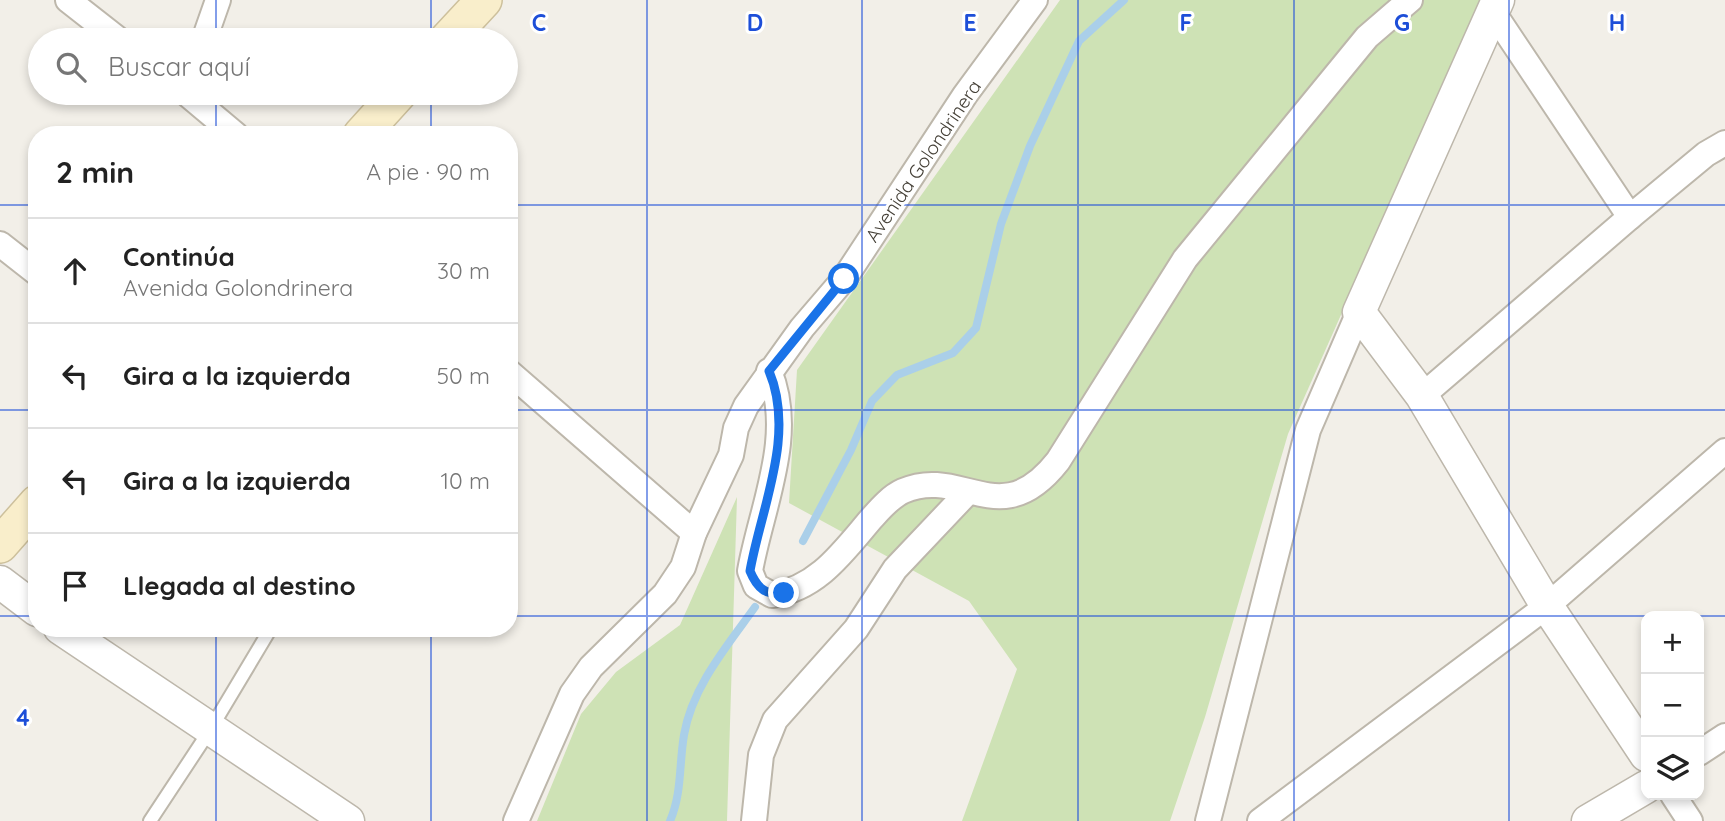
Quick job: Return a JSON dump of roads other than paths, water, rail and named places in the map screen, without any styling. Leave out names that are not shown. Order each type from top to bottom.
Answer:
[{"type":"main road","points":[[458,28],[484,0]]},
{"type":"main road","points":[[369,126],[389,105]]},
{"type":"main road","points":[[0,545],[28,513]]},
{"type":"street","points":[[68,0],[104,28]]},
{"type":"street","points":[[208,28],[218,0]]},
{"type":"street","name":"Avenida Golondrinera","points":[[516,821],[572,694],[591,667],[664,594],[683,567],[694,533],[731,455],[736,428],[746,406],[769,371],[844,279],[965,95],[1035,0]]},
{"type":"street","points":[[769,371],[775,385],[778,408],[775,473],[750,571],[756,586],[772,595],[800,588],[821,575],[883,505],[899,493],[930,484],[967,493],[1013,495],[1031,489],[1046,477],[1185,258],[1367,37],[1410,0]]},
{"type":"street","points":[[1496,6],[1630,217]]},
{"type":"street","points":[[1208,821],[1308,430],[1496,6]]},
{"type":"street","points":[[200,105],[225,126]]},
{"type":"street","points":[[1422,396],[1630,217],[1706,154],[1725,143]]},
{"type":"street","points":[[0,244],[28,266]]},
{"type":"street","points":[[1359,312],[1422,396],[1547,606],[1641,747]]},
{"type":"street","points":[[518,380],[694,533]]},
{"type":"street","points":[[1260,821],[1547,606],[1725,451]]},
{"type":"street","points":[[754,821],[761,755],[775,720],[856,629],[895,569],[967,493]]},
{"type":"street","points":[[0,582],[28,603]]},
{"type":"street","points":[[73,637],[348,821]]},
{"type":"street","points":[[1704,751],[1725,736]]},
{"type":"street","points":[[1588,821],[1641,790]]},
{"type":"street","points":[[1676,800],[1690,821]]},
{"type":"lane","points":[[150,821],[210,730],[266,637]]},
{"type":"waterway","points":[[803,541],[851,450],[872,401],[897,375],[953,353],[976,328],[1001,224],[1030,146],[1079,41],[1124,0]]},
{"type":"waterway","points":[[670,821],[678,790],[688,717],[712,668],[755,607]]}]
